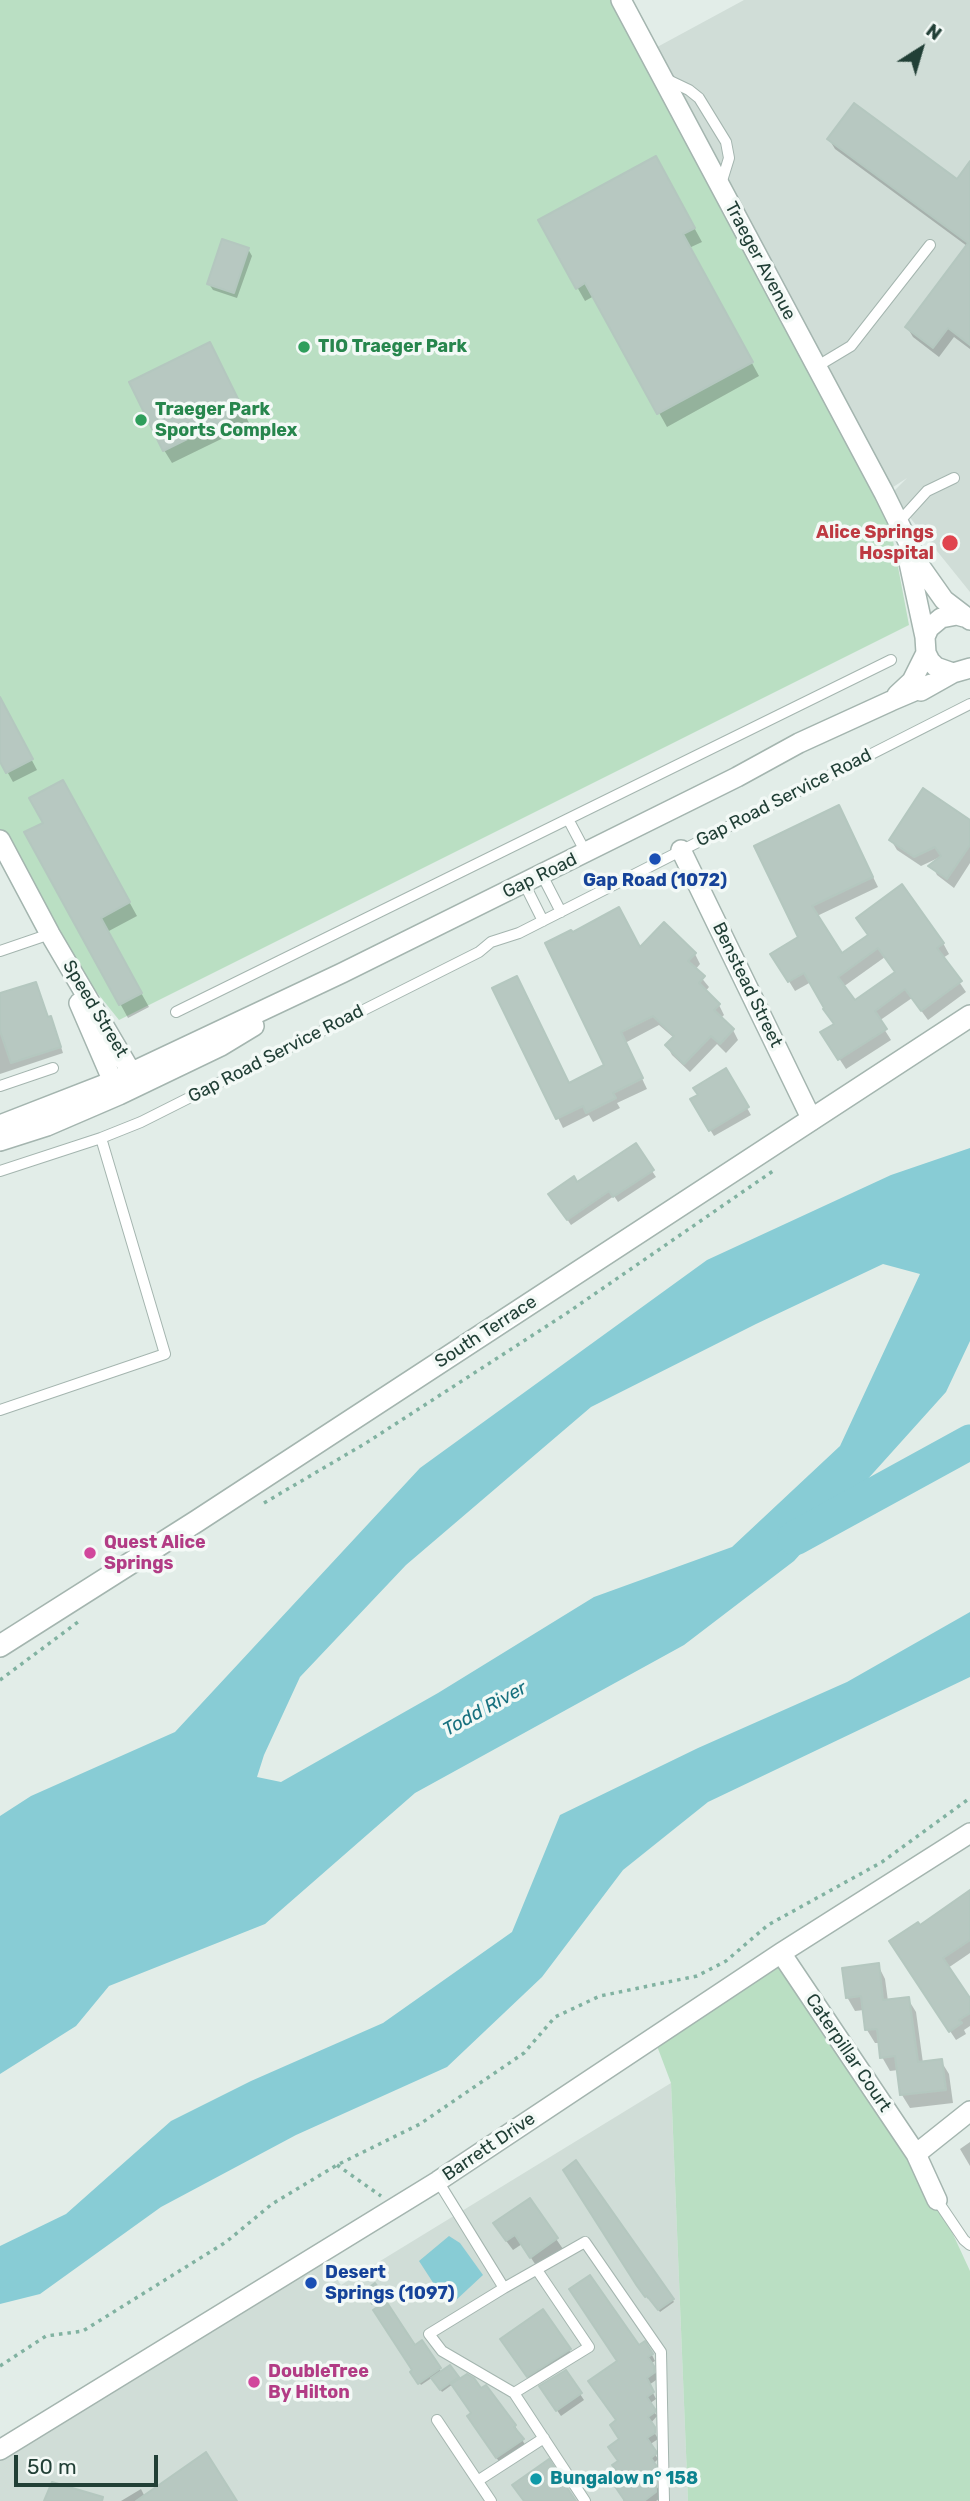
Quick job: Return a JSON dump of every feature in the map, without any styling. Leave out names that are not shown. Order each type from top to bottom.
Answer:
[{"type":"street","name":"Traeger Avenue","points":[[621,0],[919,566],[933,586],[967,619]]},
{"type":"street","name":"Traeger Avenue","points":[[898,523],[916,587],[926,645]]},
{"type":"street","name":"Traeger Avenue","points":[[891,701],[912,681],[926,645],[929,628],[942,618],[957,615],[967,619]]},
{"type":"street","points":[[926,645],[936,667],[962,670]]},
{"type":"street","name":"Gap Road","points":[[0,1141],[47,1126],[135,1078],[737,777],[799,743],[962,670]]},
{"type":"street","name":"Gap Road","points":[[737,777],[803,755],[898,707],[931,684]]},
{"type":"street","name":"Speed Street","points":[[0,840],[50,934],[135,1078]]},
{"type":"street","name":"Benstead Street","points":[[681,850],[812,1120]]},
{"type":"street","name":"Speed Street","points":[[50,934],[116,1088]]},
{"type":"street","name":"South Terrace","points":[[0,1646],[197,1521],[970,1016]]},
{"type":"street","name":"Gap Road","points":[[0,1125],[116,1088]]},
{"type":"street","name":"Barrett Drive","points":[[0,2450],[438,2181],[781,1952],[970,1833]]},
{"type":"street","name":"Caterpillar Court","points":[[781,1952],[916,2154],[937,2200]]},
{"type":"street","points":[[916,2154],[970,2111]]},
{"type":"lane","points":[[816,367],[851,346],[929,245]]},
{"type":"lane","points":[[898,523],[927,491],[954,478]]},
{"type":"lane","points":[[176,1012],[891,660]]},
{"type":"lane","name":"Gap Road Service Road","points":[[0,1171],[141,1122],[467,958],[498,939],[519,933],[970,704]]},
{"type":"lane","points":[[568,819],[586,853]]},
{"type":"lane","points":[[533,879],[561,912]]},
{"type":"lane","points":[[533,879],[543,921]]},
{"type":"lane","points":[[0,951],[50,934]]},
{"type":"lane","points":[[0,1086],[53,1068]]},
{"type":"lane","points":[[0,1410],[165,1354],[101,1138]]},
{"type":"lane","points":[[438,2181],[504,2288]]},
{"type":"lane","points":[[937,2200],[970,2245]]},
{"type":"lane","points":[[586,2501],[514,2393],[442,2351],[429,2334],[585,2242],[661,2352],[664,2501]]},
{"type":"lane","points":[[514,2393],[589,2347],[537,2270]]},
{"type":"lane","points":[[437,2420],[491,2501]]},
{"type":"lane","points":[[479,2480],[544,2438]]},
{"type":"path","points":[[256,1508],[366,1443],[567,1313],[781,1165]]},
{"type":"path","points":[[0,1680],[84,1618]]},
{"type":"path","points":[[0,2366],[47,2336],[83,2331],[226,2242],[272,2204],[337,2165],[420,2124],[524,2053],[555,2017],[600,1996],[696,1976],[726,1961],[768,1925],[882,1862],[970,1798]]},
{"type":"path","points":[[337,2165],[379,2194],[392,2209]]},
{"type":"shaded area","points":[[744,0],[970,0],[970,592],[891,494],[907,478],[884,493],[648,52]]},
{"type":"shaded area","points":[[671,2083],[688,2501],[0,2501],[0,2450],[319,2253],[341,2285]]},
{"type":"green space","points":[[0,0],[621,0],[884,493],[909,625],[119,1020],[50,934],[0,840]]},
{"type":"green space","points":[[781,1953],[916,2154],[970,2271],[970,2501],[688,2501],[671,2083],[654,2038]]},
{"type":"water","points":[[970,1148],[970,1341],[946,1392],[794,1561],[684,1645],[415,1793],[265,1924],[109,1986],[76,2026],[0,2074],[0,1816],[31,1796],[175,1732],[420,1468],[707,1260],[891,1175]],"holes":[[[883,1264],[920,1274],[840,1446],[732,1547],[594,1597],[438,1693],[281,1782],[257,1777],[264,1755],[300,1677],[406,1565],[591,1407]]]},
{"type":"water","points":[[970,1612],[970,1677],[708,1802],[623,1870],[542,1977],[447,2067],[296,2135],[161,2207],[40,2294],[0,2304],[0,2246],[66,2214],[171,2121],[251,2081],[383,2023],[512,1932],[560,1815],[698,1748],[847,1682]]},
{"type":"water","points":[[449,2236],[460,2243],[483,2275],[455,2301],[443,2298],[419,2261]]},
{"type":"building","points":[[854,103],[957,179],[970,161],[970,345],[948,328],[933,348],[905,327],[968,243],[827,139]]},
{"type":"building","points":[[656,156],[695,228],[683,234],[753,362],[657,414],[585,283],[576,289],[538,220]]},
{"type":"building","points":[[222,239],[249,248],[234,293],[207,284]]},
{"type":"building","points":[[210,342],[244,411],[163,451],[129,382]]},
{"type":"building","points":[[0,697],[33,759],[6,773],[0,762]]},
{"type":"building","points":[[63,780],[130,902],[101,918],[142,993],[119,1005],[24,832],[43,823],[29,798]]},
{"type":"building","points":[[923,788],[970,820],[970,845],[947,879],[928,866],[941,856],[935,847],[914,857],[889,840]]},
{"type":"building","points":[[839,805],[873,877],[812,906],[842,953],[868,935],[856,918],[902,884],[944,943],[937,948],[962,981],[921,1011],[905,989],[875,1011],[887,1029],[838,1060],[820,1032],[834,1024],[804,973],[788,982],[770,954],[798,937],[754,846]],"holes":[[[878,948],[895,972],[855,1000],[838,977]]]},
{"type":"building","points":[[619,907],[640,947],[664,922],[696,953],[688,961],[705,976],[699,983],[720,1004],[714,1010],[734,1029],[720,1044],[711,1036],[684,1064],[665,1045],[674,1036],[653,1016],[621,1032],[643,1078],[613,1093],[616,1098],[586,1113],[583,1106],[556,1119],[492,988],[517,976],[569,1083],[604,1065],[545,943],[571,930],[573,932]]},
{"type":"building","points":[[36,982],[61,1047],[11,1063],[0,1031],[0,993]]},
{"type":"building","points":[[726,1068],[749,1107],[709,1131],[690,1099],[698,1095],[693,1088]]},
{"type":"building","points":[[636,1143],[654,1170],[613,1197],[609,1191],[567,1220],[548,1194],[574,1176],[577,1182]]},
{"type":"building","points":[[970,1890],[970,1940],[943,1958],[970,1998],[970,2013],[959,2020],[962,2023],[949,2032],[889,1941],[918,1922],[920,1925]]},
{"type":"building","points":[[879,1963],[883,2000],[909,1997],[918,2062],[942,2059],[946,2090],[900,2095],[895,2056],[880,2058],[877,2029],[865,2030],[861,1996],[846,1998],[842,1968]]},
{"type":"building","points":[[576,2160],[674,2299],[658,2310],[637,2286],[563,2170]]},
{"type":"building","points":[[530,2198],[558,2238],[530,2258],[515,2235],[506,2241],[493,2223]]},
{"type":"building","points":[[590,2275],[639,2345],[645,2341],[653,2354],[648,2357],[654,2366],[654,2373],[647,2378],[654,2392],[647,2397],[655,2409],[648,2417],[655,2427],[655,2433],[647,2438],[656,2451],[651,2458],[656,2465],[656,2474],[652,2477],[656,2483],[656,2492],[644,2501],[625,2501],[614,2485],[623,2479],[612,2465],[618,2461],[608,2447],[619,2439],[610,2425],[616,2420],[588,2381],[617,2361],[569,2289]]},
{"type":"building","points":[[375,2283],[385,2296],[372,2304],[364,2291]]},
{"type":"building","points":[[386,2301],[415,2345],[422,2340],[441,2368],[418,2384],[410,2372],[412,2370],[373,2310]]},
{"type":"building","points":[[543,2309],[571,2349],[527,2377],[500,2339]]},
{"type":"building","points":[[450,2365],[459,2377],[440,2390],[431,2378]]},
{"type":"building","points":[[566,2370],[582,2393],[556,2411],[539,2386]]},
{"type":"building","points":[[467,2374],[474,2378],[481,2388],[486,2385],[524,2439],[496,2458],[467,2416],[471,2413],[451,2384]]},
{"type":"building","points":[[206,2452],[237,2501],[136,2501]]},
{"type":"building","points":[[549,2459],[576,2501],[524,2501],[512,2485]]},
{"type":"building","points":[[52,2482],[103,2497],[102,2501],[44,2501]]},
{"type":"waterway","name":"Todd River","points":[[795,1538],[970,1442]]},
{"type":"place","name":"TIO Traeger Park","points":[[304,347]]},
{"type":"place","name":"Traeger Park Sports Complex","points":[[141,420]]},
{"type":"place","name":"Alice Springs Hospital","points":[[950,543]]},
{"type":"place","name":"Gap Road (1072)","points":[[655,859]]},
{"type":"place","name":"Quest Alice Springs","points":[[90,1553]]},
{"type":"place","name":"Desert Springs (1097)","points":[[311,2283]]},
{"type":"place","name":"DoubleTree By Hilton","points":[[254,2382]]},
{"type":"place","name":"Bungalow n° 158","points":[[536,2479]]}]
